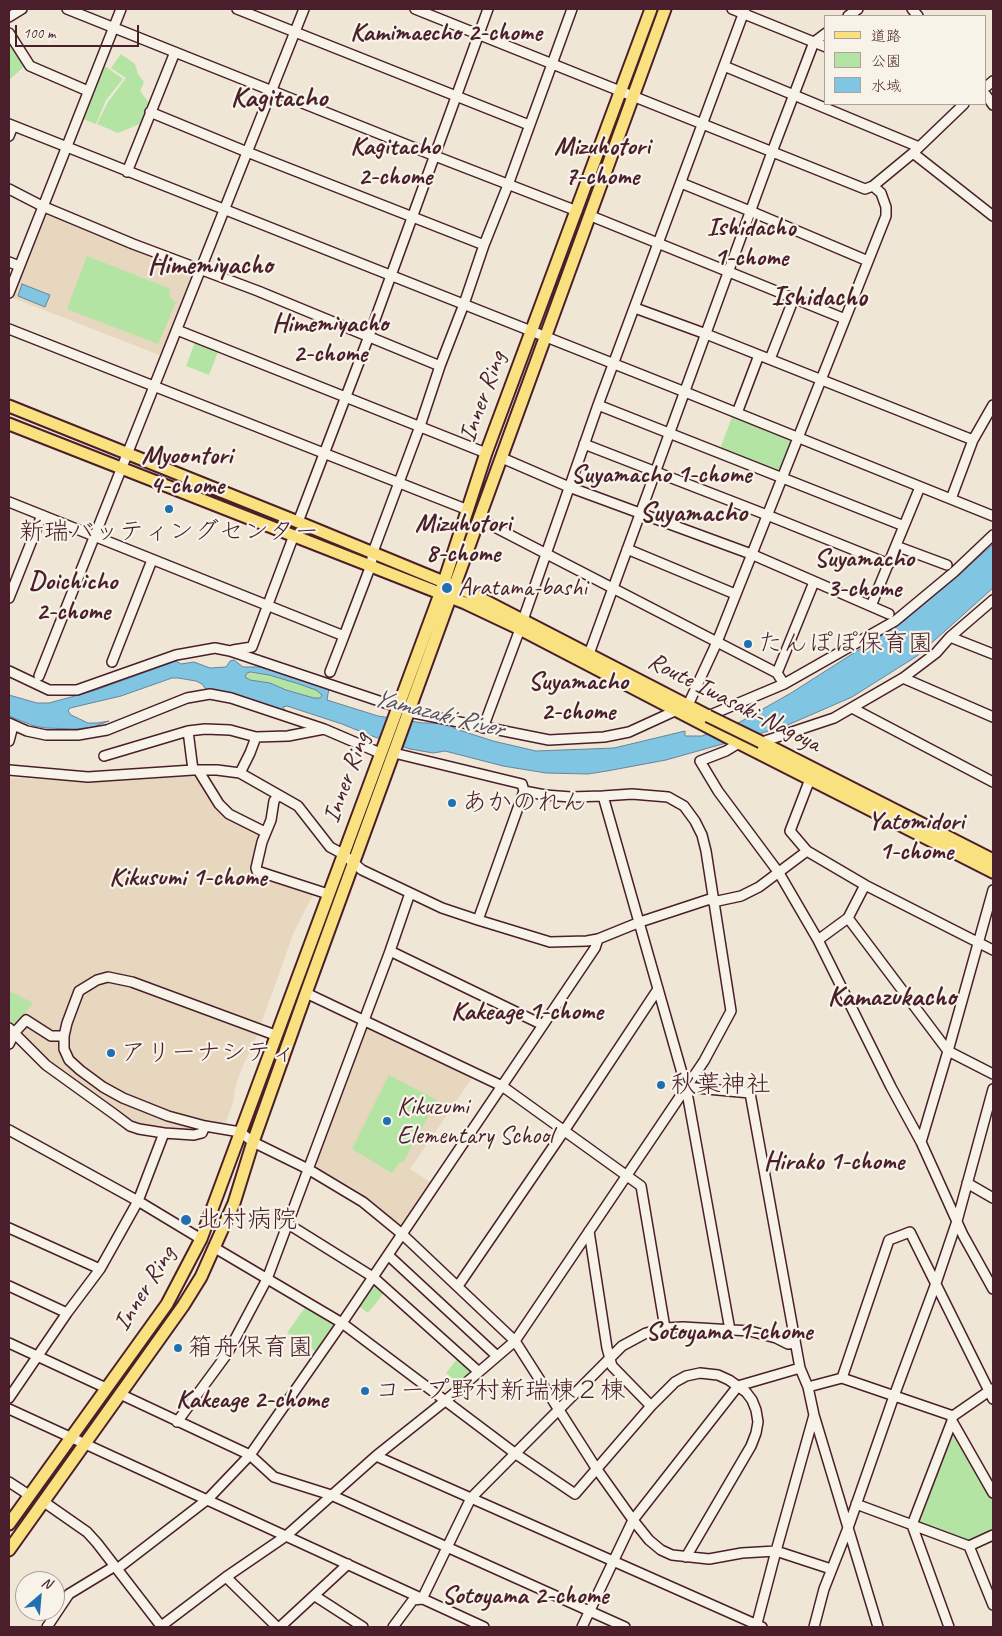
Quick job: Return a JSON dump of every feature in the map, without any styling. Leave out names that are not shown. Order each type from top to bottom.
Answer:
[{"type":"main road","name":"Inner Ring","points":[[9,1524],[167,1304],[201,1239],[342,854],[440,594],[486,453],[651,9]]},
{"type":"main road","name":"Inner Ring","points":[[9,1550],[163,1336],[201,1277],[215,1248],[234,1203],[253,1142],[306,993],[665,9]]},
{"type":"main road","name":"Route Iwasaki-Nagoya","points":[[9,406],[443,582],[453,592],[521,625],[589,654],[993,860]]},
{"type":"main road","points":[[9,424],[371,565],[440,594],[453,592]]},
{"type":"main road","name":"Route Iwasaki-Nagoya","points":[[521,625],[738,743],[993,872]]},
{"type":"street","points":[[9,17],[22,9]]},
{"type":"street","points":[[67,9],[434,156],[577,210]]},
{"type":"street","points":[[9,293],[121,9]]},
{"type":"street","points":[[237,9],[529,125]]},
{"type":"street","points":[[39,676],[226,210],[304,9]]},
{"type":"street","points":[[415,9],[864,189],[873,186],[916,150],[963,105]]},
{"type":"street","points":[[298,522],[369,336],[488,9]]},
{"type":"street","points":[[330,672],[371,565],[373,552],[420,426],[440,366],[572,9]]},
{"type":"street","points":[[732,9],[744,11],[824,46]]},
{"type":"street","points":[[483,728],[547,554],[598,405],[744,11]]},
{"type":"street","points":[[9,33],[30,66],[88,91]]},
{"type":"street","points":[[589,654],[794,94],[814,42],[824,34]]},
{"type":"street","points":[[127,172],[175,52]]},
{"type":"street","points":[[724,66],[794,94],[916,150],[993,216]]},
{"type":"street","points":[[150,112],[484,245]]},
{"type":"street","points":[[9,136],[11,125],[66,146],[127,172],[532,331],[993,516]]},
{"type":"street","points":[[681,183],[750,210],[868,261]]},
{"type":"street","points":[[409,714],[549,740],[604,738],[629,732],[688,705],[717,642],[886,216],[886,207],[881,193],[873,186]]},
{"type":"street","points":[[9,189],[42,206],[133,244],[369,336],[440,366]]},
{"type":"street","points":[[591,216],[846,319]]},
{"type":"street","points":[[9,262],[19,266]]},
{"type":"street","points":[[770,359],[794,298]]},
{"type":"street","points":[[635,308],[706,334],[973,440]]},
{"type":"street","points":[[9,329],[468,510]]},
{"type":"street","points":[[178,330],[486,453]]},
{"type":"street","points":[[737,413],[759,355]]},
{"type":"street","points":[[598,405],[904,526]]},
{"type":"street","points":[[951,499],[973,440],[993,405]]},
{"type":"street","points":[[584,444],[889,564]]},
{"type":"street","points":[[502,458],[640,514],[751,554],[890,614]]},
{"type":"street","points":[[872,606],[920,487]]},
{"type":"street","points":[[9,502],[344,636]]},
{"type":"street","points":[[9,598],[42,515]]},
{"type":"street","points":[[479,520],[777,673],[784,684]]},
{"type":"street","points":[[708,716],[784,684],[895,621],[954,572],[993,535]]},
{"type":"street","points":[[230,651],[252,647],[294,536]]},
{"type":"street","points":[[896,546],[947,566]]},
{"type":"street","points":[[627,549],[736,594]]},
{"type":"street","points":[[112,662],[152,560]]},
{"type":"street","points":[[777,673],[814,582]]},
{"type":"street","points":[[762,742],[834,718],[903,678],[936,653],[950,637],[993,600]]},
{"type":"street","points":[[950,637],[993,654]]},
{"type":"street","points":[[9,671],[49,690],[77,690],[176,655],[215,648],[230,651],[397,709]]},
{"type":"street","points":[[903,678],[993,717]]},
{"type":"street","points":[[9,741],[11,724],[46,735],[78,735],[107,730],[187,698],[210,694],[230,698],[382,749]]},
{"type":"street","points":[[852,708],[993,782]]},
{"type":"street","points":[[104,756],[188,731],[205,729],[230,730],[256,737],[288,736],[324,729]]},
{"type":"street","points":[[188,731],[195,770],[218,804],[229,814],[265,832]]},
{"type":"street","points":[[240,772],[256,737]]},
{"type":"street","points":[[738,743],[726,751],[700,762],[718,791],[779,872],[818,940],[891,1087],[921,1142],[957,1221],[993,1289]]},
{"type":"street","points":[[394,753],[522,784],[524,791],[478,920]]},
{"type":"street","points":[[9,770],[88,777],[195,770],[240,772],[298,806],[330,847],[362,870],[442,908],[550,942],[598,939],[640,922],[713,900],[740,896],[759,888],[807,851]]},
{"type":"street","points":[[810,779],[790,831],[807,851],[865,885],[993,950]]},
{"type":"street","points":[[44,1502],[87,1532],[162,1626],[226,1577],[286,1536],[376,1456],[445,1401],[515,1341],[704,1061],[731,1011],[706,851],[702,836],[684,806],[668,797],[632,794],[571,797],[524,791]]},
{"type":"street","points":[[278,794],[274,801],[271,820],[265,832],[256,871],[328,894]]},
{"type":"street","points":[[603,796],[686,1086],[730,1330]]},
{"type":"street","points":[[818,940],[848,918],[865,885]]},
{"type":"street","points":[[921,1142],[993,890]]},
{"type":"street","points":[[177,1422],[227,1354],[267,1279],[410,894]]},
{"type":"street","points":[[848,918],[948,1052],[993,1074]]},
{"type":"street","points":[[47,1627],[69,1594],[116,1568],[208,1500],[250,1456],[595,948],[598,939]]},
{"type":"street","points":[[390,951],[543,1025]]},
{"type":"street","points":[[275,1035],[132,982],[108,977],[97,980],[79,991],[71,1009],[64,1036],[64,1049],[69,1060],[103,1087],[123,1098],[153,1112],[205,1126],[240,1132],[253,1142],[308,1169],[363,1202],[402,1234],[515,1341],[596,1468],[633,1520],[649,1540],[661,1550],[672,1556],[709,1559],[742,1553],[776,1552],[831,1569]]},
{"type":"street","points":[[458,1286],[658,989]]},
{"type":"street","points":[[306,993],[502,1086],[641,1186],[665,1328]]},
{"type":"street","points":[[9,1044],[12,1030],[26,1020],[51,1036],[64,1036]]},
{"type":"street","points":[[12,1030],[46,1065],[130,1126],[164,1133],[194,1135],[202,1133],[205,1126]]},
{"type":"street","points":[[686,1086],[750,1093],[769,1189],[800,1368],[808,1387],[814,1415],[878,1627]]},
{"type":"street","points":[[814,1627],[831,1569],[848,1528],[957,1221],[993,1089]]},
{"type":"street","points":[[9,1130],[138,1201],[201,1239]]},
{"type":"street","points":[[9,1398],[67,1313],[100,1269],[138,1201],[164,1133]]},
{"type":"street","points":[[967,1183],[993,1198]]},
{"type":"street","points":[[288,1224],[373,1276],[480,1372]]},
{"type":"street","points":[[9,1228],[100,1269]]},
{"type":"street","points":[[589,1231],[609,1359],[612,1366],[651,1406]]},
{"type":"street","points":[[842,1378],[889,1240],[910,1232],[991,1389],[993,1399]]},
{"type":"street","points":[[215,1248],[342,1323],[516,1454],[575,1494],[651,1406],[671,1386],[686,1376],[700,1373],[718,1375],[729,1380],[746,1392],[754,1405],[758,1422],[756,1433],[751,1446],[686,1556]]},
{"type":"street","points":[[388,1255],[498,1356]]},
{"type":"street","points":[[9,1286],[67,1313]]},
{"type":"street","points":[[422,1598],[471,1498],[622,1346],[646,1333],[665,1328],[683,1327],[761,1333],[788,1344],[795,1343]]},
{"type":"street","points":[[9,1344],[106,1388]]},
{"type":"street","points":[[582,1627],[633,1520],[738,1386],[800,1368]]},
{"type":"street","points":[[808,1387],[842,1378],[952,1418],[993,1493]]},
{"type":"street","points":[[949,1627],[912,1525],[952,1418],[991,1389]]},
{"type":"street","points":[[120,1394],[250,1456],[274,1477],[331,1495],[625,1627]]},
{"type":"street","points":[[9,1409],[484,1627]]},
{"type":"street","points":[[376,1456],[759,1626],[776,1552],[814,1415]]},
{"type":"street","points":[[9,1482],[30,1495]]},
{"type":"street","points":[[856,1504],[969,1546],[993,1535]]},
{"type":"street","points":[[969,1546],[993,1605]]},
{"type":"street","points":[[226,1577],[279,1627],[348,1564]]},
{"type":"street","points":[[315,1596],[364,1627]]},
{"type":"street","points":[[393,1627],[413,1600],[422,1598]]},
{"type":"shaded area","points":[[47,211],[194,270],[196,273],[162,356],[13,298]]},
{"type":"shaded area","points":[[197,776],[217,808],[258,832],[259,837],[251,869],[254,874],[314,893],[294,932],[256,1038],[242,1068],[235,1088],[233,1104],[225,1124],[196,1132],[149,1127],[136,1123],[91,1094],[44,1057],[22,1034],[9,1026],[9,778],[106,782]]},
{"type":"shaded area","name":"Kikuzumi Elementary School","points":[[369,1028],[472,1078],[410,1169],[430,1182],[402,1225],[361,1193],[318,1168],[316,1163],[363,1031]]},
{"type":"green space","points":[[9,38],[26,65],[9,80]]},
{"type":"green space","points":[[121,54],[135,64],[138,74],[144,82],[140,91],[150,104],[142,123],[118,133],[97,124],[108,102],[126,78],[111,68]]},
{"type":"green space","points":[[105,66],[123,79],[106,100],[96,124],[83,119]]},
{"type":"green space","points":[[87,256],[171,289],[169,297],[176,302],[158,344],[67,309]]},
{"type":"green space","points":[[195,342],[218,352],[209,375],[186,366]]},
{"type":"green space","points":[[732,417],[794,441],[780,476],[719,452]]},
{"type":"green space","points":[[248,673],[269,675],[296,683],[316,690],[322,696],[314,698],[250,680],[245,677]]},
{"type":"green space","points":[[9,991],[33,1003],[17,1023],[9,1022]]},
{"type":"green space","points":[[389,1075],[437,1100],[404,1161],[399,1163],[392,1173],[352,1149]]},
{"type":"green space","points":[[372,1283],[384,1293],[368,1313],[357,1305]]},
{"type":"green space","points":[[306,1306],[337,1324],[317,1352],[287,1333]]},
{"type":"green space","points":[[460,1355],[477,1369],[458,1383],[446,1373]]},
{"type":"green space","points":[[951,1423],[993,1496],[993,1532],[968,1544],[914,1523]]},
{"type":"water","points":[[22,284],[50,295],[45,307],[18,296]]},
{"type":"water","points":[[993,544],[993,588],[917,656],[852,697],[783,727],[666,760],[588,774],[546,773],[503,766],[445,751],[433,753],[410,749],[287,706],[283,707],[286,712],[208,692],[202,684],[196,681],[178,678],[172,678],[121,696],[70,708],[68,711],[71,715],[88,723],[109,721],[93,727],[76,729],[46,728],[34,726],[9,716],[9,695],[37,703],[49,703],[93,691],[176,661],[181,664],[194,662],[210,668],[226,667],[230,661],[234,660],[243,667],[260,667],[329,688],[327,700],[378,716],[423,723],[445,723],[456,729],[493,741],[536,751],[614,748],[685,731],[685,736],[702,736],[740,722],[791,693],[904,621]],"holes":[[[250,672],[269,675],[316,690],[322,696],[314,698],[270,683],[250,680],[245,677]]]},
{"type":"place","name":"新瑞バッティングセンター","points":[[169,509]]},
{"type":"place","name":"Aratama-bashi","points":[[447,588]]},
{"type":"place","name":"たんぽぽ保育園","points":[[748,644]]},
{"type":"place","name":"あかのれん","points":[[452,803]]},
{"type":"place","name":"アリーナシティ","points":[[111,1053]]},
{"type":"place","name":"秋葉神社","points":[[661,1085]]},
{"type":"place","name":"Kikuzumi Elementary School","points":[[387,1121]]},
{"type":"place","name":"北村病院","points":[[186,1220]]},
{"type":"place","name":"箱舟保育園","points":[[178,1348]]},
{"type":"place","name":"コープ野村新瑞棟２棟","points":[[365,1391]]},
{"type":"district","name":"Kamimaecho 2-chome","points":[[446,33]]},
{"type":"district","name":"Kagitacho","points":[[279,99]]},
{"type":"district","name":"Kagitacho 2-chome","points":[[395,162]]},
{"type":"district","name":"Mizuhotori 7-chome","points":[[602,162]]},
{"type":"district","name":"Ishidacho 1-chome","points":[[751,243]]},
{"type":"district","name":"Himemiyacho","points":[[210,266]]},
{"type":"district","name":"Ishidacho","points":[[819,298]]},
{"type":"district","name":"Himemiyacho 2-chome","points":[[330,338]]},
{"type":"district","name":"Myoontori 4-chome","points":[[187,471]]},
{"type":"district","name":"Suyamacho 1-chome","points":[[661,475]]},
{"type":"district","name":"Suyamacho","points":[[693,514]]},
{"type":"district","name":"Mizuhotori 8-chome","points":[[463,539]]},
{"type":"district","name":"Suyamacho 3-chome","points":[[864,574]]},
{"type":"district","name":"Doichicho 2-chome","points":[[73,597]]},
{"type":"district","name":"Suyamacho 2-chome","points":[[578,697]]},
{"type":"district","name":"Yatomidori 1-chome","points":[[916,837]]},
{"type":"district","name":"Kikusumi 1-chome","points":[[188,878]]},
{"type":"district","name":"Kamazukacho","points":[[892,998]]},
{"type":"district","name":"Kakeage 1-chome","points":[[527,1012]]},
{"type":"district","name":"Hirako 1-chome","points":[[834,1162]]},
{"type":"district","name":"Sotoyama 1-chome","points":[[729,1332]]},
{"type":"district","name":"Kakeage 2-chome","points":[[252,1400]]},
{"type":"district","name":"Sotoyama 2-chome","points":[[525,1596]]},
{"type":"water label","name":"Yamazaki River","points":[[438,714]]}]
